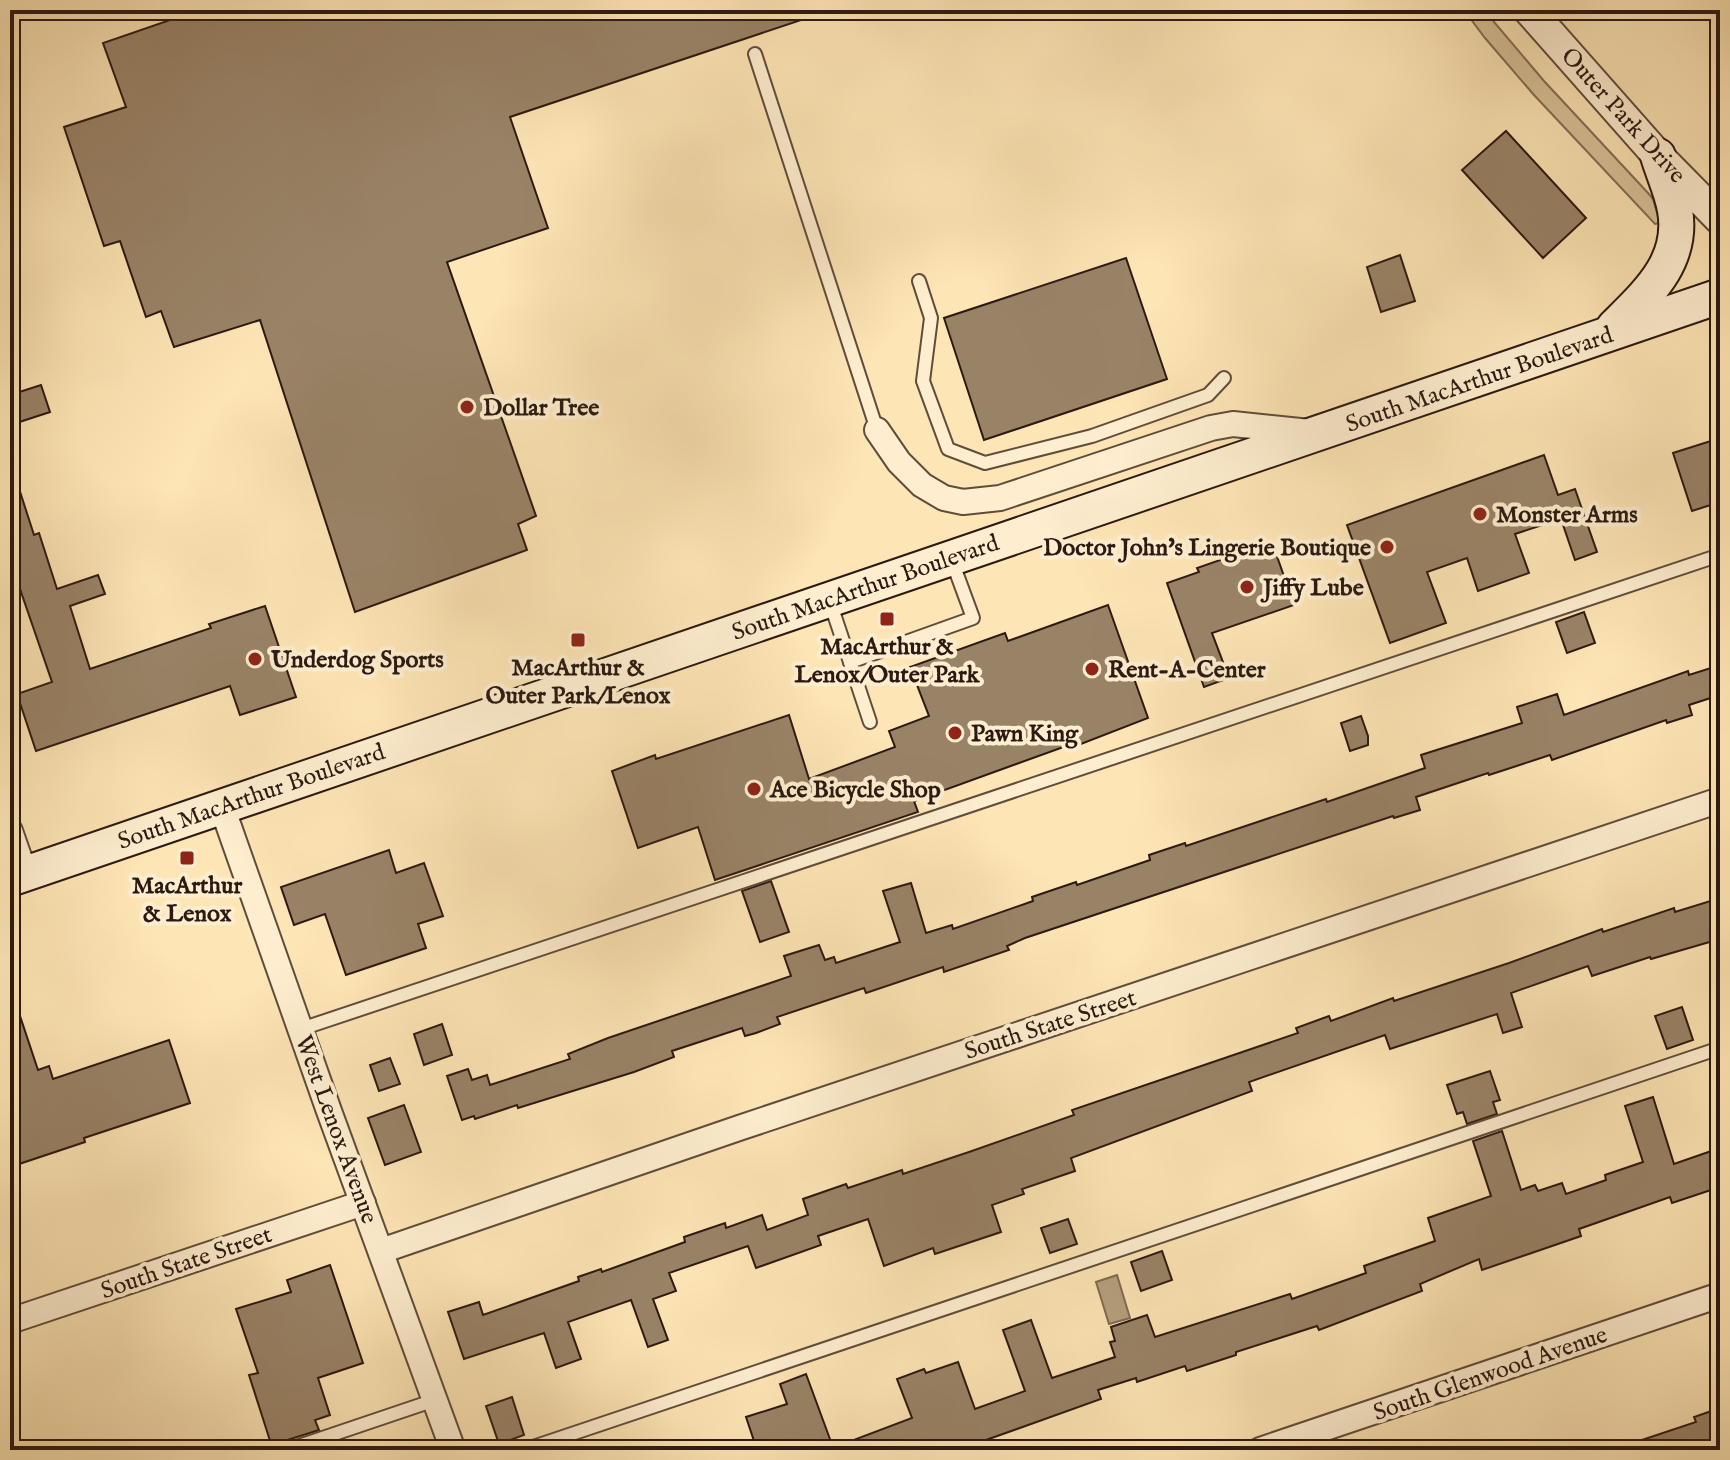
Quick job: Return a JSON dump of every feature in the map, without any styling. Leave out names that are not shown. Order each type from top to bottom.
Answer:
[{"type":"main road","points":[[1607,335],[1663,275],[1674,248],[1675,210],[1658,156]]},
{"type":"main road","name":"South MacArthur Boulevard","points":[[18,876],[1720,296]]},
{"type":"street","name":"Outer Park Drive","points":[[1529,10],[1658,156],[1720,219]]},
{"type":"street","points":[[877,430],[899,462],[922,485],[944,498],[963,502],[1000,498],[1211,428],[1233,424],[1320,433]]},
{"type":"street","name":"South State Street","points":[[381,1251],[1720,800]]},
{"type":"street","name":"West Lenox Avenue","points":[[222,807],[453,1450]]},
{"type":"street","points":[[10,831],[18,876]]},
{"type":"street","name":"South State Street","points":[[10,1321],[363,1203]]},
{"type":"street","name":"South Glenwood Avenue","points":[[1260,1450],[1720,1295]]},
{"type":"lane","points":[[755,54],[877,430]]},
{"type":"lane","points":[[919,281],[931,318],[923,381],[948,449],[985,463],[1092,436],[1208,395],[1224,378]]},
{"type":"lane","points":[[301,1029],[1720,555]]},
{"type":"lane","points":[[850,662],[973,618],[951,558]]},
{"type":"lane","points":[[829,599],[870,722]]},
{"type":"lane","points":[[524,1450],[1720,1048]]},
{"type":"lane","points":[[287,1450],[435,1400]]},
{"type":"shaded area","points":[[1464,10],[1484,10],[1544,81],[1653,199],[1660,223],[1655,224],[1534,95]]},
{"type":"shaded area","points":[[1117,1275],[1130,1318],[1109,1324],[1096,1282]]},
{"type":"building","points":[[199,10],[819,10],[819,14],[510,117],[548,228],[447,262],[536,516],[518,524],[527,550],[355,612],[260,320],[174,347],[161,311],[146,317],[120,241],[104,246],[64,127],[126,107],[103,43]]},
{"type":"building","points":[[1506,131],[1586,218],[1543,258],[1462,170]]},
{"type":"building","points":[[1400,255],[1415,301],[1381,312],[1367,267]]},
{"type":"building","points":[[1126,258],[1167,379],[984,440],[944,318]]},
{"type":"building","points":[[41,385],[50,412],[10,425],[10,395]]},
{"type":"building","points":[[1720,438],[1720,502],[1692,511],[1673,453]]},
{"type":"building","points":[[1544,455],[1558,495],[1575,489],[1597,552],[1575,560],[1561,519],[1515,534],[1529,573],[1478,591],[1467,558],[1427,572],[1446,623],[1390,643],[1347,525]]},
{"type":"building","points":[[10,473],[14,473],[34,535],[39,533],[57,589],[98,575],[105,594],[70,606],[90,669],[211,628],[209,624],[265,606],[296,697],[240,715],[230,686],[36,751],[17,694],[52,682],[10,560]]},
{"type":"building","points":[[1272,542],[1294,605],[1212,633],[1229,678],[1204,687],[1167,583],[1199,572],[1197,568]]},
{"type":"building","points":[[1108,605],[1148,718],[914,801],[918,812],[715,880],[698,827],[638,848],[612,771],[789,715],[809,779],[895,747],[889,731],[929,716],[910,667],[1005,633],[1008,641]]},
{"type":"building","points":[[1584,612],[1595,643],[1567,653],[1556,622]]},
{"type":"building","points":[[1720,665],[1720,695],[1689,705],[1692,715],[1667,723],[1666,720],[1552,760],[1550,755],[1416,797],[1420,810],[1393,816],[1025,938],[1007,946],[1009,950],[944,972],[943,967],[866,993],[864,988],[777,1017],[780,1024],[756,1033],[745,1036],[742,1028],[672,1051],[674,1057],[634,1072],[518,1108],[517,1105],[475,1119],[474,1116],[462,1120],[447,1076],[468,1069],[472,1080],[487,1075],[490,1085],[570,1059],[568,1054],[608,1038],[791,976],[784,956],[819,945],[825,960],[834,957],[836,963],[900,942],[883,891],[911,883],[926,933],[952,925],[953,929],[1033,901],[1032,897],[1150,860],[1149,855],[1185,843],[1186,846],[1326,799],[1327,802],[1425,768],[1421,755],[1522,723],[1517,707],[1557,694],[1564,715],[1688,671],[1689,675]]},
{"type":"building","points":[[1361,716],[1368,745],[1350,751],[1341,723]]},
{"type":"building","points":[[389,850],[396,873],[424,863],[443,916],[418,924],[426,948],[346,975],[325,914],[294,925],[281,887]]},
{"type":"building","points":[[771,881],[789,932],[760,942],[742,891]]},
{"type":"building","points":[[1720,898],[1720,939],[1592,976],[1588,966],[1511,993],[1522,1027],[1503,1033],[1497,1014],[1390,1049],[1385,1035],[1249,1082],[1252,1091],[1071,1158],[1075,1171],[1022,1189],[1024,1194],[992,1205],[1001,1232],[935,1254],[933,1248],[884,1266],[868,1219],[818,1236],[821,1245],[756,1268],[748,1246],[669,1273],[676,1291],[653,1299],[668,1340],[648,1347],[631,1300],[568,1322],[581,1359],[556,1368],[544,1333],[464,1359],[448,1312],[479,1302],[483,1315],[579,1281],[578,1277],[601,1269],[602,1272],[685,1242],[684,1237],[725,1223],[726,1228],[762,1215],[767,1230],[808,1215],[803,1199],[846,1184],[848,1188],[902,1170],[903,1174],[969,1152],[1074,1115],[1072,1110],[1298,1033],[1296,1028],[1329,1016],[1331,1021],[1602,929],[1603,932],[1674,908],[1675,912]]},
{"type":"building","points":[[10,998],[14,998],[38,1070],[49,1066],[53,1079],[169,1040],[190,1103],[84,1138],[85,1142],[10,1167]]},
{"type":"building","points":[[1682,1007],[1693,1040],[1667,1049],[1655,1016]]},
{"type":"building","points":[[442,1024],[452,1055],[424,1065],[414,1034]]},
{"type":"building","points":[[390,1058],[400,1084],[379,1091],[370,1065]]},
{"type":"building","points":[[1490,1071],[1500,1100],[1493,1102],[1497,1114],[1467,1124],[1463,1112],[1457,1114],[1447,1085]]},
{"type":"building","points":[[1653,1097],[1674,1164],[1720,1148],[1720,1187],[1672,1203],[1670,1197],[1579,1229],[1581,1236],[1482,1270],[1479,1259],[1420,1284],[1422,1291],[1319,1330],[1317,1326],[1187,1371],[1185,1366],[1137,1382],[1136,1378],[1098,1390],[1101,1399],[958,1450],[836,1450],[835,1447],[912,1418],[897,1379],[924,1369],[926,1373],[958,1362],[975,1409],[1025,1391],[1003,1330],[1031,1320],[1052,1378],[1115,1357],[1110,1342],[1115,1341],[1111,1327],[1147,1315],[1155,1337],[1290,1294],[1292,1299],[1366,1273],[1364,1266],[1435,1241],[1428,1218],[1491,1196],[1473,1141],[1502,1131],[1521,1190],[1535,1185],[1538,1191],[1562,1183],[1566,1194],[1606,1180],[1605,1175],[1643,1162],[1625,1106]]},
{"type":"building","points":[[404,1105],[421,1152],[385,1165],[368,1118]]},
{"type":"building","points":[[1068,1219],[1077,1244],[1050,1253],[1041,1228]]},
{"type":"building","points":[[1162,1251],[1172,1280],[1141,1291],[1131,1262]]},
{"type":"building","points":[[330,1265],[363,1363],[318,1378],[330,1415],[315,1420],[319,1430],[284,1441],[278,1450],[273,1450],[249,1375],[258,1373],[236,1309],[291,1292],[287,1280]]},
{"type":"building","points":[[806,1374],[834,1450],[757,1450],[746,1417],[787,1404],[780,1384]]},
{"type":"building","points":[[512,1397],[524,1435],[499,1444],[486,1406]]},
{"type":"building","points":[[1720,1408],[1720,1450],[1625,1450],[1624,1446],[1696,1422],[1694,1417]]},
{"type":"place","name":"Dollar Tree","points":[[467,407]]},
{"type":"place","name":"Monster Arms","points":[[1480,514]]},
{"type":"place","name":"Doctor John's Lingerie Boutique","points":[[1387,547]]},
{"type":"place","name":"Jiffy Lube","points":[[1247,587]]},
{"type":"place","name":"MacArthur & Lenox/Outer Park","points":[[887,619]]},
{"type":"place","name":"MacArthur & Outer Park/Lenox","points":[[578,640]]},
{"type":"place","name":"Underdog Sports","points":[[255,659]]},
{"type":"place","name":"Rent-A-Center","points":[[1092,669]]},
{"type":"place","name":"Pawn King","points":[[955,733]]},
{"type":"place","name":"Ace Bicycle Shop","points":[[754,789]]},
{"type":"place","name":"MacArthur & Lenox","points":[[187,858]]}]
